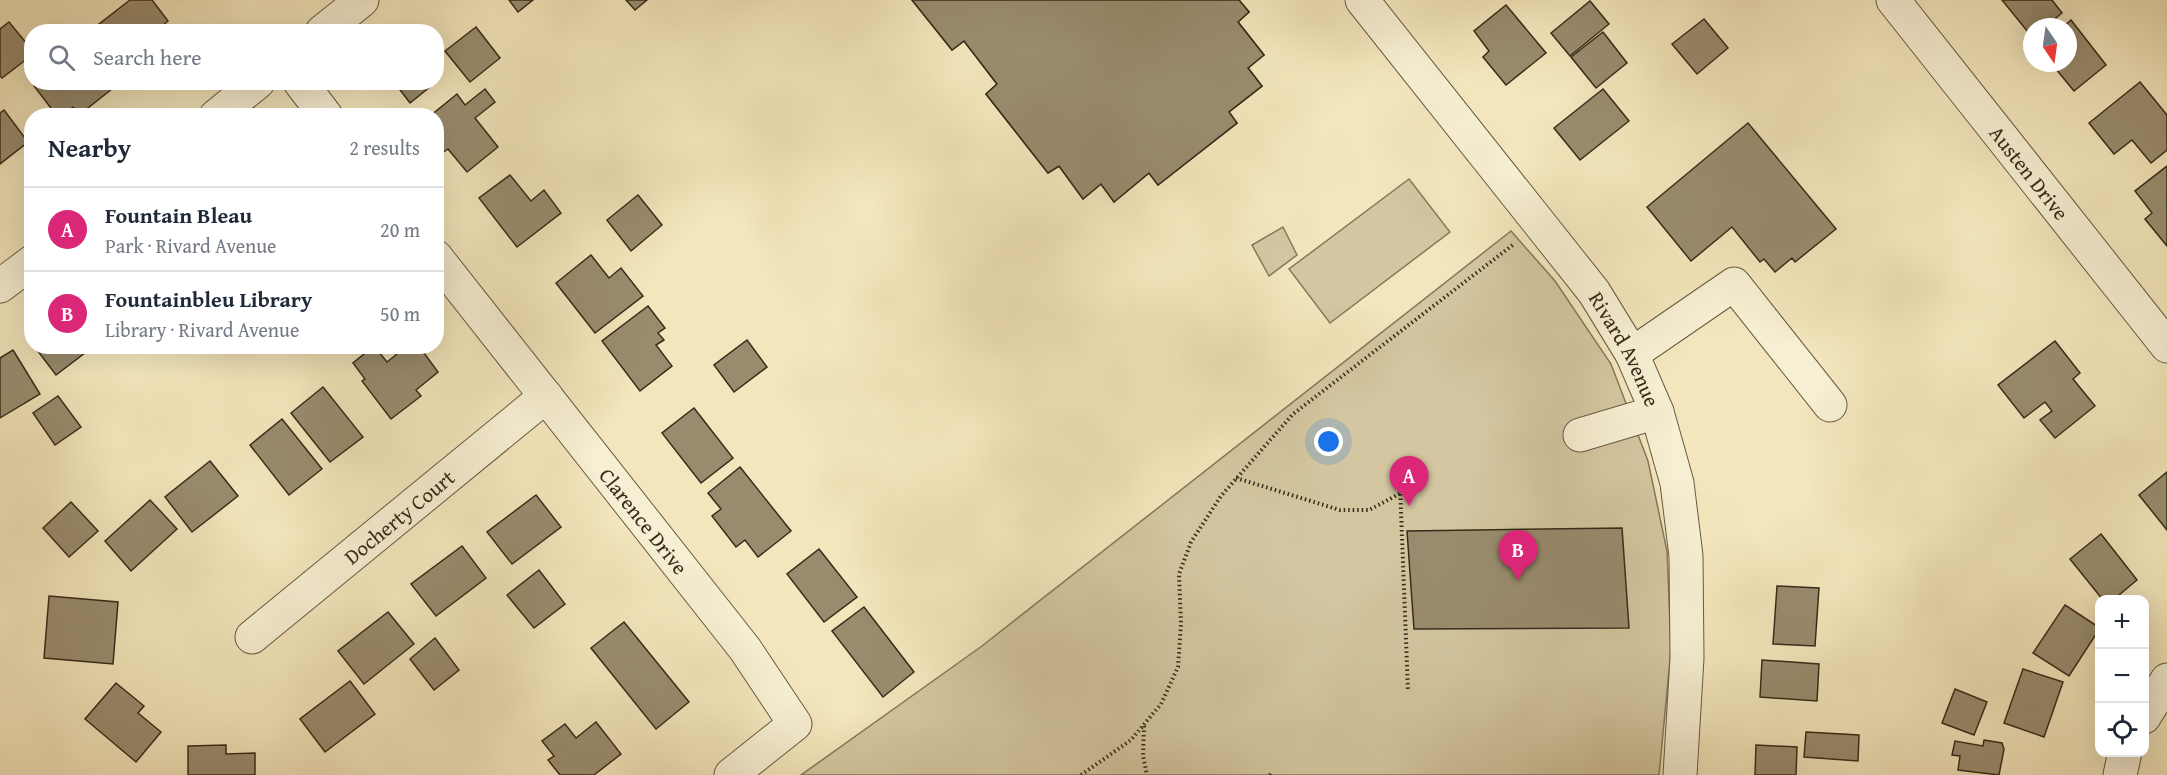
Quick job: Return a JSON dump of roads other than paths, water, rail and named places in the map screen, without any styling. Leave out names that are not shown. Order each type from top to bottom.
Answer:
[{"type":"street","points":[[332,24],[362,0]]},
{"type":"street","name":"Rivard Avenue","points":[[1362,0],[1594,292],[1632,354],[1657,412],[1677,483],[1686,556],[1687,658],[1680,775]]},
{"type":"street","name":"Austen Drive","points":[[1893,0],[2167,346]]},
{"type":"street","points":[[226,108],[248,90]]},
{"type":"street","points":[[306,90],[320,108]]},
{"type":"street","name":"Clarence Drive","points":[[444,266],[745,649],[795,724],[730,775]]},
{"type":"street","points":[[0,286],[24,268]]},
{"type":"street","points":[[1632,354],[1734,284],[1830,405]]},
{"type":"street","name":"Docherty Court","points":[[252,637],[546,396]]},
{"type":"street","points":[[1580,435],[1657,412]]},
{"type":"street","points":[[2149,710],[2167,680]]},
{"type":"street","points":[[2120,775],[2124,757]]},
{"type":"place","name":"Fountain Bleau","points":[[1409,506]]},
{"type":"place","name":"Fountainbleu Library","points":[[1518,580]]}]
